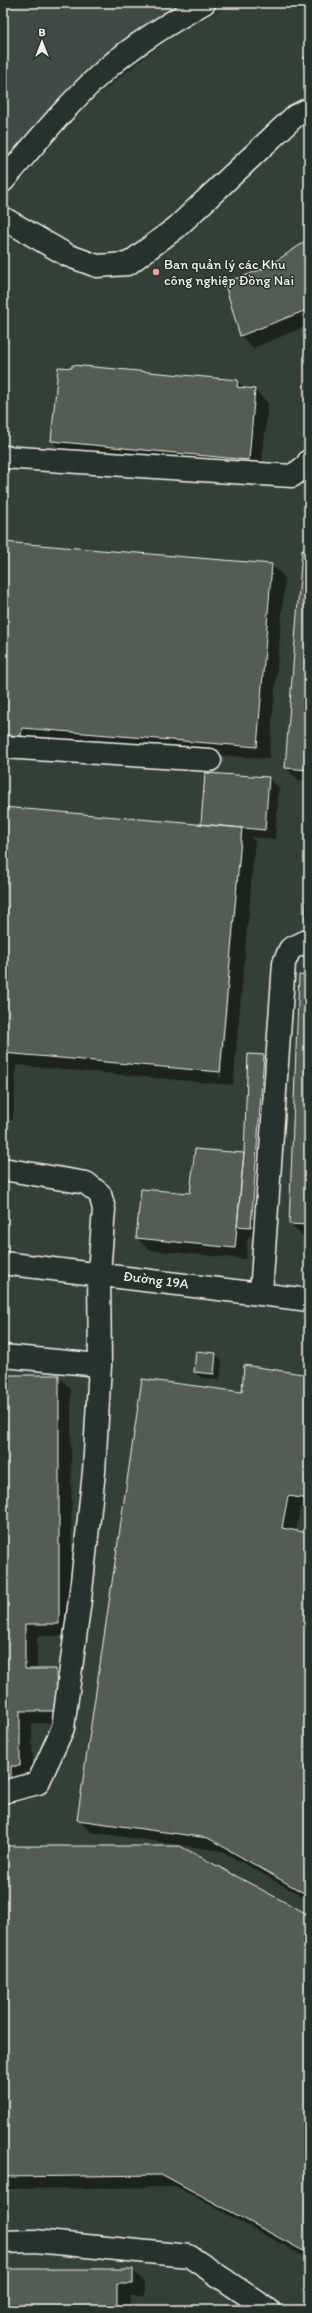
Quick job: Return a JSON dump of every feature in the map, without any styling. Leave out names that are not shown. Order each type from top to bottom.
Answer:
[{"type":"street","points":[[3,181],[57,119],[104,71],[168,24],[204,3]]},
{"type":"street","points":[[3,218],[67,255],[91,264],[97,266],[128,264],[177,227],[295,116],[309,108]]},
{"type":"street","points":[[3,457],[292,476],[306,466],[309,461]]},
{"type":"street","points":[[3,747],[210,760]]},
{"type":"street","points":[[261,1293],[284,963],[290,950],[309,940]]},
{"type":"street","points":[[3,1169],[86,1183],[100,1194],[104,1209],[99,1273],[100,1365],[94,1472],[80,1600],[63,1728],[38,1783],[3,1792]]},
{"type":"street","name":"Đường 19A","points":[[3,1263],[99,1273],[309,1300]]},
{"type":"street","points":[[3,1356],[100,1365]]},
{"type":"street","points":[[3,2242],[36,2241],[189,2256],[269,2310]]},
{"type":"shaded area","points":[[3,3],[204,3],[168,20],[3,169]]},
{"type":"shaded area","points":[[238,3],[309,3],[309,2310],[3,2310],[3,192],[61,125],[181,29]]},
{"type":"building","points":[[309,57],[309,85],[308,85],[303,58]]},
{"type":"building","points":[[309,239],[309,309],[240,336],[224,281],[242,277],[267,267]]},
{"type":"building","points":[[72,365],[238,380],[237,387],[255,389],[249,460],[51,441],[58,367],[72,368]]},
{"type":"building","points":[[3,542],[272,564],[257,747],[22,728],[21,736],[3,735]]},
{"type":"building","points":[[302,550],[309,551],[309,770],[285,768]]},
{"type":"building","points":[[205,773],[269,777],[265,830],[201,824]]},
{"type":"building","points":[[3,807],[242,828],[220,1072],[3,1053]]},
{"type":"building","points":[[309,851],[309,920],[305,919]]},
{"type":"building","points":[[299,975],[309,976],[309,1225],[289,1224]]},
{"type":"building","points":[[248,1054],[264,1055],[251,1227],[237,1226],[244,1153]]},
{"type":"building","points":[[195,1149],[244,1153],[235,1248],[136,1238],[141,1189],[190,1193]]},
{"type":"building","points":[[196,1351],[216,1353],[214,1374],[194,1372]]},
{"type":"building","points":[[244,1365],[309,1375],[309,1499],[288,1496],[282,1528],[309,1533],[309,1896],[208,1838],[77,1820],[142,1379],[242,1392]]},
{"type":"building","points":[[3,1375],[59,1375],[59,1624],[25,1624],[25,1669],[56,1669],[57,1711],[20,1711],[20,1766],[11,1766],[11,1786],[3,1786]]},
{"type":"building","points":[[3,1846],[180,1846],[309,1915],[309,2254],[163,2175],[3,2177]]},
{"type":"building","points":[[3,2269],[133,2269],[133,2284],[117,2284],[117,2310],[3,2310]]},
{"type":"place","name":"Ban quản lý các Khu công nghiệp Đồng Nai","points":[[156,272]]}]
